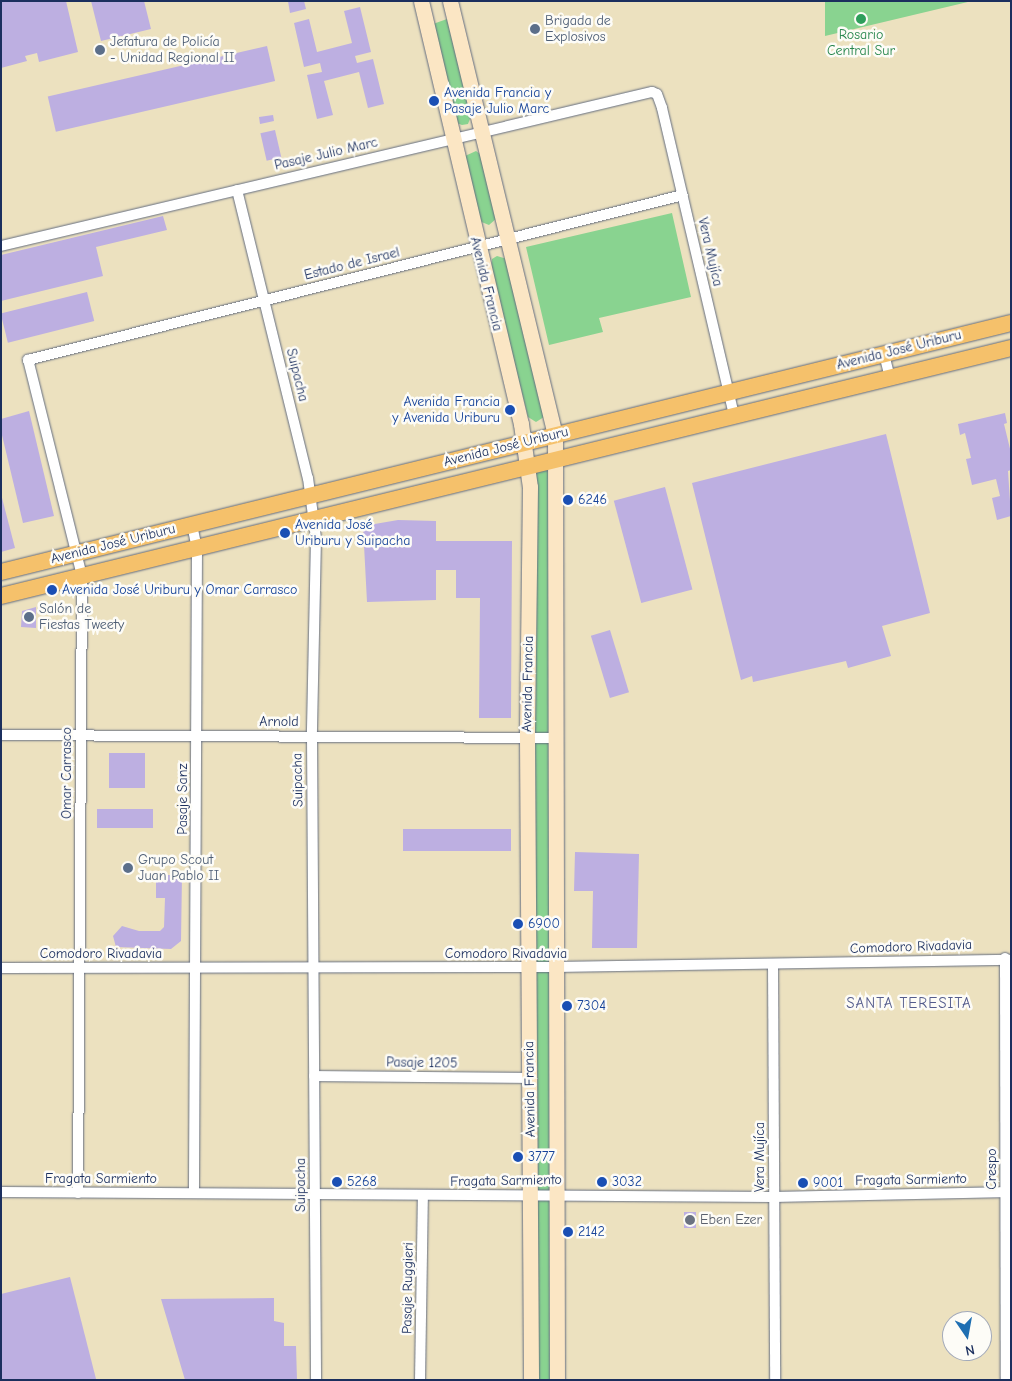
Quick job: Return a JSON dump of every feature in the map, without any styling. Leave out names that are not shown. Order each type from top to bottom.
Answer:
[{"type":"main road","name":"Avenida Francia","points":[[420,1],[451,138],[525,443],[529,467],[527,738],[531,1380]]},
{"type":"main road","name":"Avenida Francia","points":[[450,1],[554,435],[556,461],[555,1194],[557,1380]]},
{"type":"main road","name":"Avenida José Uriburu","points":[[1,572],[1011,323]]},
{"type":"main road","name":"Avenida José Uriburu","points":[[1,596],[1011,348]]},
{"type":"street","name":"Pasaje Julio Marc","points":[[1,246],[644,92],[657,94]]},
{"type":"street","name":"Vera Mujíca","points":[[657,94],[734,416]]},
{"type":"street","name":"Suipacha","points":[[237,190],[310,496],[316,538],[312,736],[316,1380]]},
{"type":"street","name":"Estado de Israel","points":[[28,360],[682,195]]},
{"type":"street","points":[[884,354],[890,378]]},
{"type":"street","name":"Omar Carrasco","points":[[28,360],[82,576],[81,968],[78,1193]]},
{"type":"street","name":"Pasaje Sanz","points":[[192,525],[197,548],[197,968],[194,1193]]},
{"type":"street","name":"Arnold","points":[[1,734],[556,738]]},
{"type":"street","name":"Comodoro Rivadavia","points":[[1,968],[555,967],[1008,959]]},
{"type":"street","name":"Crespo","points":[[1006,1380],[1008,959]]},
{"type":"street","name":"Vera Mujíca","points":[[772,964],[775,1380]]},
{"type":"street","name":"Pasaje 1205","points":[[314,1076],[530,1078]]},
{"type":"street","name":"Fragata Sarmiento","points":[[1,1192],[315,1196],[531,1193],[773,1197],[1008,1192]]},
{"type":"street","name":"Pasaje Ruggieri","points":[[420,1380],[423,1196]]},
{"type":"green space","name":"Rosario Central Sur","points":[[825,1],[972,1],[825,36]]},
{"type":"green space","points":[[447,19],[471,116],[468,124],[462,125],[457,123],[433,24]]},
{"type":"green space","points":[[476,151],[480,154],[497,218],[489,225],[479,221],[465,156]]},
{"type":"green space","points":[[672,213],[691,297],[599,318],[603,332],[549,345],[526,247]]},
{"type":"green space","points":[[497,256],[507,259],[544,417],[536,422],[528,417],[491,270],[492,259]]},
{"type":"green space","points":[[528,461],[556,461],[556,1380],[528,1380]]},
{"type":"building","points":[[1,1],[66,1],[78,52],[39,62],[37,53],[25,56],[27,61],[1,68]]},
{"type":"building","points":[[91,1],[144,1],[151,29],[101,41]]},
{"type":"building","points":[[288,1],[304,1],[306,9],[290,13]]},
{"type":"building","points":[[360,7],[371,52],[355,56],[357,63],[373,59],[384,104],[368,108],[359,72],[324,81],[333,115],[317,119],[307,75],[322,72],[320,63],[304,67],[294,23],[309,19],[317,52],[352,43],[344,11]]},
{"type":"building","points":[[267,46],[275,81],[56,132],[48,97]]},
{"type":"building","points":[[273,115],[274,121],[260,124],[259,117]]},
{"type":"building","points":[[275,130],[281,157],[267,161],[260,133]]},
{"type":"building","points":[[163,216],[167,230],[96,247],[103,276],[1,301],[1,255]]},
{"type":"building","points":[[87,292],[94,321],[8,343],[1,313]]},
{"type":"building","points":[[29,411],[54,516],[23,523],[1,431],[1,419]]},
{"type":"building","points":[[1005,413],[1007,423],[1004,424],[1011,453],[1011,470],[1008,471],[1011,516],[997,520],[992,498],[1000,496],[996,479],[972,485],[966,459],[971,458],[965,433],[960,435],[958,424]]},
{"type":"building","points":[[886,434],[930,613],[882,626],[891,656],[848,668],[846,661],[753,682],[752,676],[741,680],[692,483]]},
{"type":"building","points":[[665,487],[692,589],[641,603],[614,501]]},
{"type":"building","points":[[1,494],[15,548],[1,552]]},
{"type":"building","points":[[398,520],[436,521],[436,541],[512,541],[511,718],[479,718],[480,598],[456,598],[456,570],[436,570],[436,600],[367,602],[363,526]]},
{"type":"building","points":[[36,607],[36,628],[21,627],[22,611]]},
{"type":"building","points":[[610,630],[629,692],[610,698],[591,636]]},
{"type":"building","points":[[109,753],[145,753],[145,788],[109,788]]},
{"type":"building","points":[[97,809],[153,809],[153,828],[97,828]]},
{"type":"building","points":[[403,829],[511,829],[511,851],[403,851]]},
{"type":"building","points":[[575,852],[639,854],[637,948],[592,948],[593,891],[574,891]]},
{"type":"building","points":[[156,875],[182,875],[181,941],[171,949],[116,947],[113,936],[122,926],[139,931],[160,931],[164,927],[165,898],[156,898]]},
{"type":"building","name":"Eben Ezer","points":[[684,1212],[696,1212],[696,1228],[684,1228]]},
{"type":"building","points":[[70,1277],[96,1379],[1,1380],[1,1294]]},
{"type":"building","points":[[274,1298],[274,1321],[284,1323],[284,1346],[296,1346],[297,1380],[185,1380],[161,1299]]},
{"type":"place","name":"Rosario Central Sur","points":[[861,19]]},
{"type":"place","name":"Brigada de Explosivos","points":[[535,29]]},
{"type":"place","name":"Jefatura de Policía - Unidad Regional II","points":[[100,50]]},
{"type":"place","name":"Avenida Francia y Pasaje Julio Marc","points":[[434,101]]},
{"type":"place","name":"Avenida Francia y Avenida Uriburu","points":[[510,410]]},
{"type":"place","name":"6246","points":[[568,500]]},
{"type":"place","name":"Avenida José Uriburu y Suipacha","points":[[285,533]]},
{"type":"place","name":"Avenida José Uriburu y Omar Carrasco","points":[[52,590]]},
{"type":"place","name":"Salón de Fiestas Tweety","points":[[29,617]]},
{"type":"place","name":"Grupo Scout Juan Pablo II","points":[[128,868]]},
{"type":"place","name":"6900","points":[[518,924]]},
{"type":"place","name":"7304","points":[[567,1006]]},
{"type":"place","name":"3777","points":[[518,1157]]},
{"type":"place","name":"5268","points":[[337,1182]]},
{"type":"place","name":"3032","points":[[602,1182]]},
{"type":"place","name":"9001","points":[[803,1183]]},
{"type":"place","name":"Eben Ezer","points":[[690,1220]]},
{"type":"place","name":"2142","points":[[568,1232]]},
{"type":"district","name":"SANTA TERESITA","points":[[909,1004]]}]
